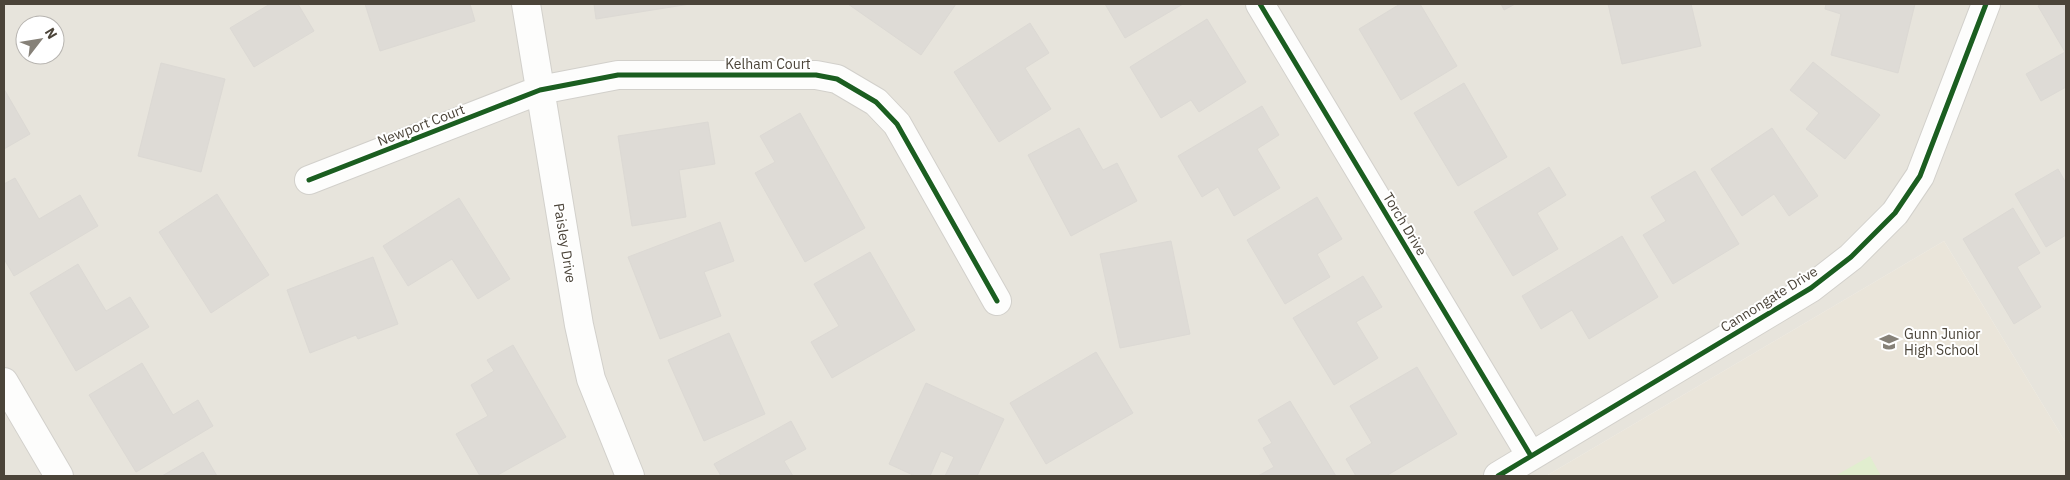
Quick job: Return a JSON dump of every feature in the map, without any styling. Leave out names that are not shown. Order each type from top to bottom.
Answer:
[{"type":"street","name":"Paisley Drive","points":[[526,4],[579,325],[591,379],[630,476]]},
{"type":"street","name":"Torch Drive","points":[[1260,4],[1531,456]]},
{"type":"street","name":"Cannongate Drive","points":[[1498,476],[1811,288],[1851,258],[1895,213],[1920,176],[1986,4]]},
{"type":"street","name":"Kelham Court","points":[[540,90],[618,75],[816,76],[837,79],[876,102],[897,124],[997,301]]},
{"type":"street","name":"Newport Court","points":[[309,180],[540,90]]},
{"type":"street","points":[[4,382],[59,476]]},
{"type":"shaded area","points":[[4,4],[2066,4],[2066,443],[1944,241],[1546,476],[4,476]]},
{"type":"shaded area","name":"Gunn Junior High School","points":[[1944,241],[2066,443],[2066,476],[1546,476]]},
{"type":"green space","points":[[1870,456],[1881,476],[1835,476]]},
{"type":"building","points":[[270,4],[298,4],[314,31],[254,67],[230,28]]},
{"type":"building","points":[[365,4],[470,4],[475,21],[380,51]]},
{"type":"building","points":[[594,4],[690,4],[596,19]]},
{"type":"building","points":[[848,4],[956,4],[921,55]]},
{"type":"building","points":[[1105,4],[1183,4],[1125,38]]},
{"type":"building","points":[[1400,4],[1420,4],[1457,66],[1401,100],[1359,29]]},
{"type":"building","points":[[1501,4],[1515,4],[1504,10]]},
{"type":"building","points":[[1608,4],[1691,4],[1701,46],[1622,64]]},
{"type":"building","points":[[1826,4],[1915,4],[1898,73],[1831,55],[1841,14],[1825,9]]},
{"type":"building","points":[[2043,4],[2066,4],[2066,87],[2041,101],[2026,74],[2065,52],[2038,6]]},
{"type":"building","points":[[1207,19],[1246,82],[1199,112],[1191,100],[1161,118],[1130,67]]},
{"type":"building","points":[[1030,23],[1049,53],[1025,68],[1051,109],[999,142],[954,72]]},
{"type":"building","points":[[1813,62],[1880,115],[1845,159],[1806,129],[1819,113],[1790,90]]},
{"type":"building","points":[[161,63],[225,79],[201,172],[138,156]]},
{"type":"building","points":[[1464,83],[1507,157],[1458,186],[1414,113]]},
{"type":"building","points":[[4,89],[30,134],[4,149]]},
{"type":"building","points":[[1262,106],[1279,135],[1257,149],[1280,188],[1234,216],[1218,187],[1202,197],[1178,156]]},
{"type":"building","points":[[800,113],[865,228],[805,262],[755,173],[775,162],[760,136]]},
{"type":"building","points":[[708,122],[715,164],[679,170],[686,217],[632,226],[618,136]]},
{"type":"building","points":[[1079,128],[1103,170],[1117,163],[1137,201],[1071,236],[1028,155]]},
{"type":"building","points":[[1772,128],[1818,196],[1789,216],[1774,194],[1742,216],[1711,169]]},
{"type":"building","points":[[1549,167],[1566,195],[1537,213],[1558,249],[1513,276],[1474,212]]},
{"type":"building","points":[[2058,169],[2066,183],[2066,235],[2046,247],[2015,194]]},
{"type":"building","points":[[1695,171],[1739,244],[1673,284],[1643,235],[1666,221],[1651,197]]},
{"type":"building","points":[[15,178],[39,219],[80,195],[98,226],[14,276],[4,259],[4,184]]},
{"type":"building","points":[[217,194],[269,275],[211,313],[159,232]]},
{"type":"building","points":[[1317,197],[1342,239],[1317,254],[1330,277],[1285,304],[1247,240]]},
{"type":"building","points":[[459,198],[510,279],[478,299],[452,259],[408,286],[383,246]]},
{"type":"building","points":[[2013,208],[2040,253],[2017,267],[2041,307],[2014,324],[1963,239]]},
{"type":"building","points":[[720,222],[734,261],[704,272],[721,316],[660,339],[628,257]]},
{"type":"building","points":[[1622,236],[1658,297],[1589,339],[1572,310],[1541,329],[1522,296]]},
{"type":"building","points":[[1171,241],[1190,334],[1120,348],[1100,254]]},
{"type":"building","points":[[870,252],[915,330],[832,378],[811,342],[839,326],[814,284]]},
{"type":"building","points":[[373,257],[398,324],[358,339],[356,335],[310,353],[287,290]]},
{"type":"building","points":[[78,264],[106,311],[130,297],[149,327],[76,371],[30,293]]},
{"type":"building","points":[[1363,276],[1382,307],[1356,322],[1378,358],[1334,385],[1293,318]]},
{"type":"building","points":[[729,333],[765,414],[704,441],[668,360]]},
{"type":"building","points":[[513,345],[566,437],[496,476],[480,476],[456,434],[488,416],[471,385],[494,371],[487,360]]},
{"type":"building","points":[[1096,352],[1133,413],[1046,464],[1010,403]]},
{"type":"building","points":[[142,363],[173,415],[198,400],[213,426],[136,472],[89,395]]},
{"type":"building","points":[[1417,367],[1457,434],[1386,476],[1356,476],[1346,459],[1372,443],[1350,406]]},
{"type":"building","points":[[926,383],[1004,419],[977,476],[945,476],[954,457],[941,451],[930,476],[915,476],[889,464]]},
{"type":"building","points":[[1290,401],[1336,476],[1258,476],[1274,467],[1263,448],[1272,443],[1258,420]]},
{"type":"building","points":[[791,421],[806,449],[784,461],[793,476],[721,476],[714,464]]},
{"type":"building","points":[[203,452],[217,476],[162,476]]},
{"type":"cycle path","points":[[1260,4],[1531,456]]},
{"type":"cycle path","points":[[1498,476],[1811,288],[1851,257],[1895,213],[1920,176],[1986,4]]},
{"type":"cycle path","points":[[309,180],[540,90],[618,75],[816,75],[837,79],[876,102],[897,124],[997,301]]},
{"type":"place","name":"Gunn Junior High School","points":[[1889,342]]}]
